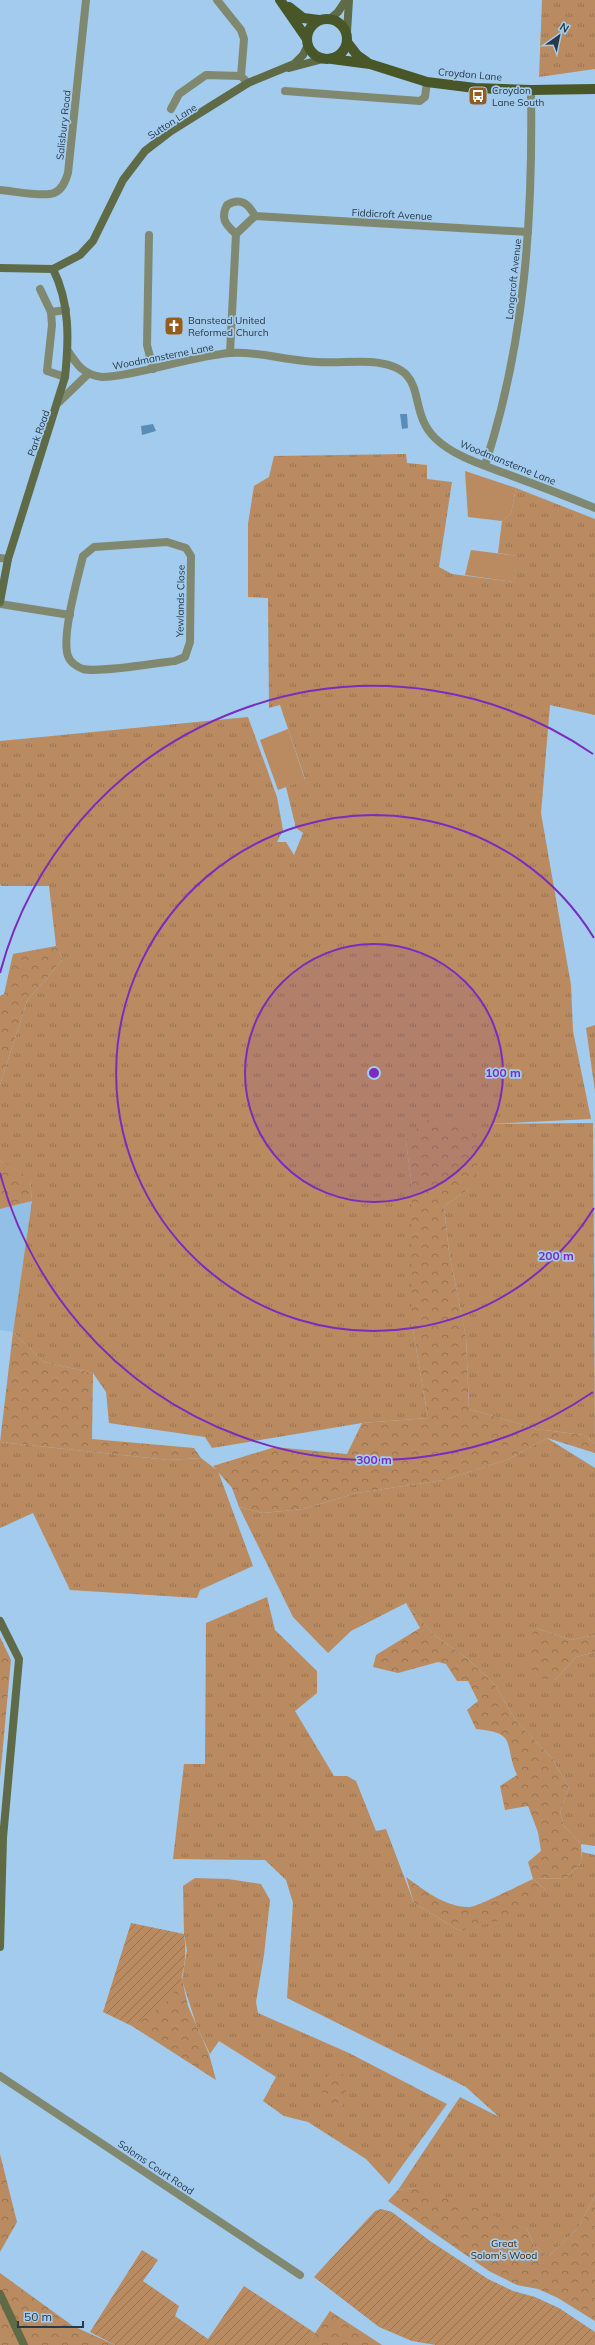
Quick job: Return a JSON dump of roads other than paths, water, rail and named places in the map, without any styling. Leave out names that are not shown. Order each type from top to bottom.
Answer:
[{"type":"main road","points":[[281,0],[303,18],[319,20],[330,19],[342,26],[347,37],[340,55],[327,59],[313,54],[281,0]]},
{"type":"main road","points":[[307,42],[311,27],[319,20]]},
{"type":"main road","name":"Croydon Lane","points":[[347,37],[357,55],[370,64],[393,73],[427,82],[475,88],[531,90],[595,89]]},
{"type":"main road","name":"Croydon Lane","points":[[327,59],[370,64]]},
{"type":"street","name":"Salisbury Road","points":[[0,190],[49,194],[60,189],[65,181],[68,172],[86,0]]},
{"type":"street","points":[[216,0],[241,30],[244,39],[241,76]]},
{"type":"street","points":[[330,19],[338,12],[346,0]]},
{"type":"street","points":[[347,37],[349,0]]},
{"type":"street","name":"Sutton Lane","points":[[53,268],[80,255],[93,241],[123,180],[145,151],[171,131],[248,83],[282,69],[298,60],[307,42]]},
{"type":"street","name":"Sutton Lane","points":[[282,69],[327,59]]},
{"type":"street","points":[[171,109],[179,94],[206,75],[241,76],[248,83]]},
{"type":"street","points":[[285,91],[420,101],[425,97],[427,82]]},
{"type":"street","name":"Longcroft Avenue","points":[[485,465],[500,414],[515,349],[528,232],[532,141],[531,90]]},
{"type":"street","points":[[230,353],[236,234],[254,216],[250,207],[244,202],[235,201],[227,206],[224,218],[226,225],[236,234]]},
{"type":"street","name":"Fiddicroft Avenue","points":[[254,216],[528,232]]},
{"type":"street","points":[[149,235],[147,345],[153,369]]},
{"type":"street","points":[[0,268],[53,268]]},
{"type":"street","name":"Park Road","points":[[0,603],[4,558],[59,402],[65,377],[68,351],[66,310],[59,281],[53,268]]},
{"type":"street","points":[[40,289],[51,312],[52,326],[47,371],[65,377]]},
{"type":"street","points":[[51,312],[66,310]]},
{"type":"street","points":[[59,402],[88,374],[76,364],[68,351]]},
{"type":"street","name":"Woodmansterne Lane","points":[[88,374],[111,376],[230,353],[268,355],[332,364],[369,362],[397,367],[411,380],[424,424],[429,432],[444,446],[485,465],[595,508]]},
{"type":"street","name":"Yewlands Close","points":[[167,542],[186,548],[191,556],[190,642],[185,657],[175,661],[99,669],[85,669],[78,667],[68,657],[66,651],[70,615],[83,556],[94,547],[167,542]]},
{"type":"street","points":[[0,603],[70,615]]},
{"type":"street","points":[[0,1621],[20,1659],[3,1838],[0,1947]]},
{"type":"street","name":"Soloms Court Road","points":[[0,2076],[300,2275]]},
{"type":"street","points":[[0,2294],[24,2345]]},
{"type":"place","name":"Croydon Lane South","points":[[478,96]]},
{"type":"place","name":"Banstead United Reformed Church","points":[[174,326]]},
{"type":"park label","name":"Great Solom's Wood","points":[[504,2248]]}]
